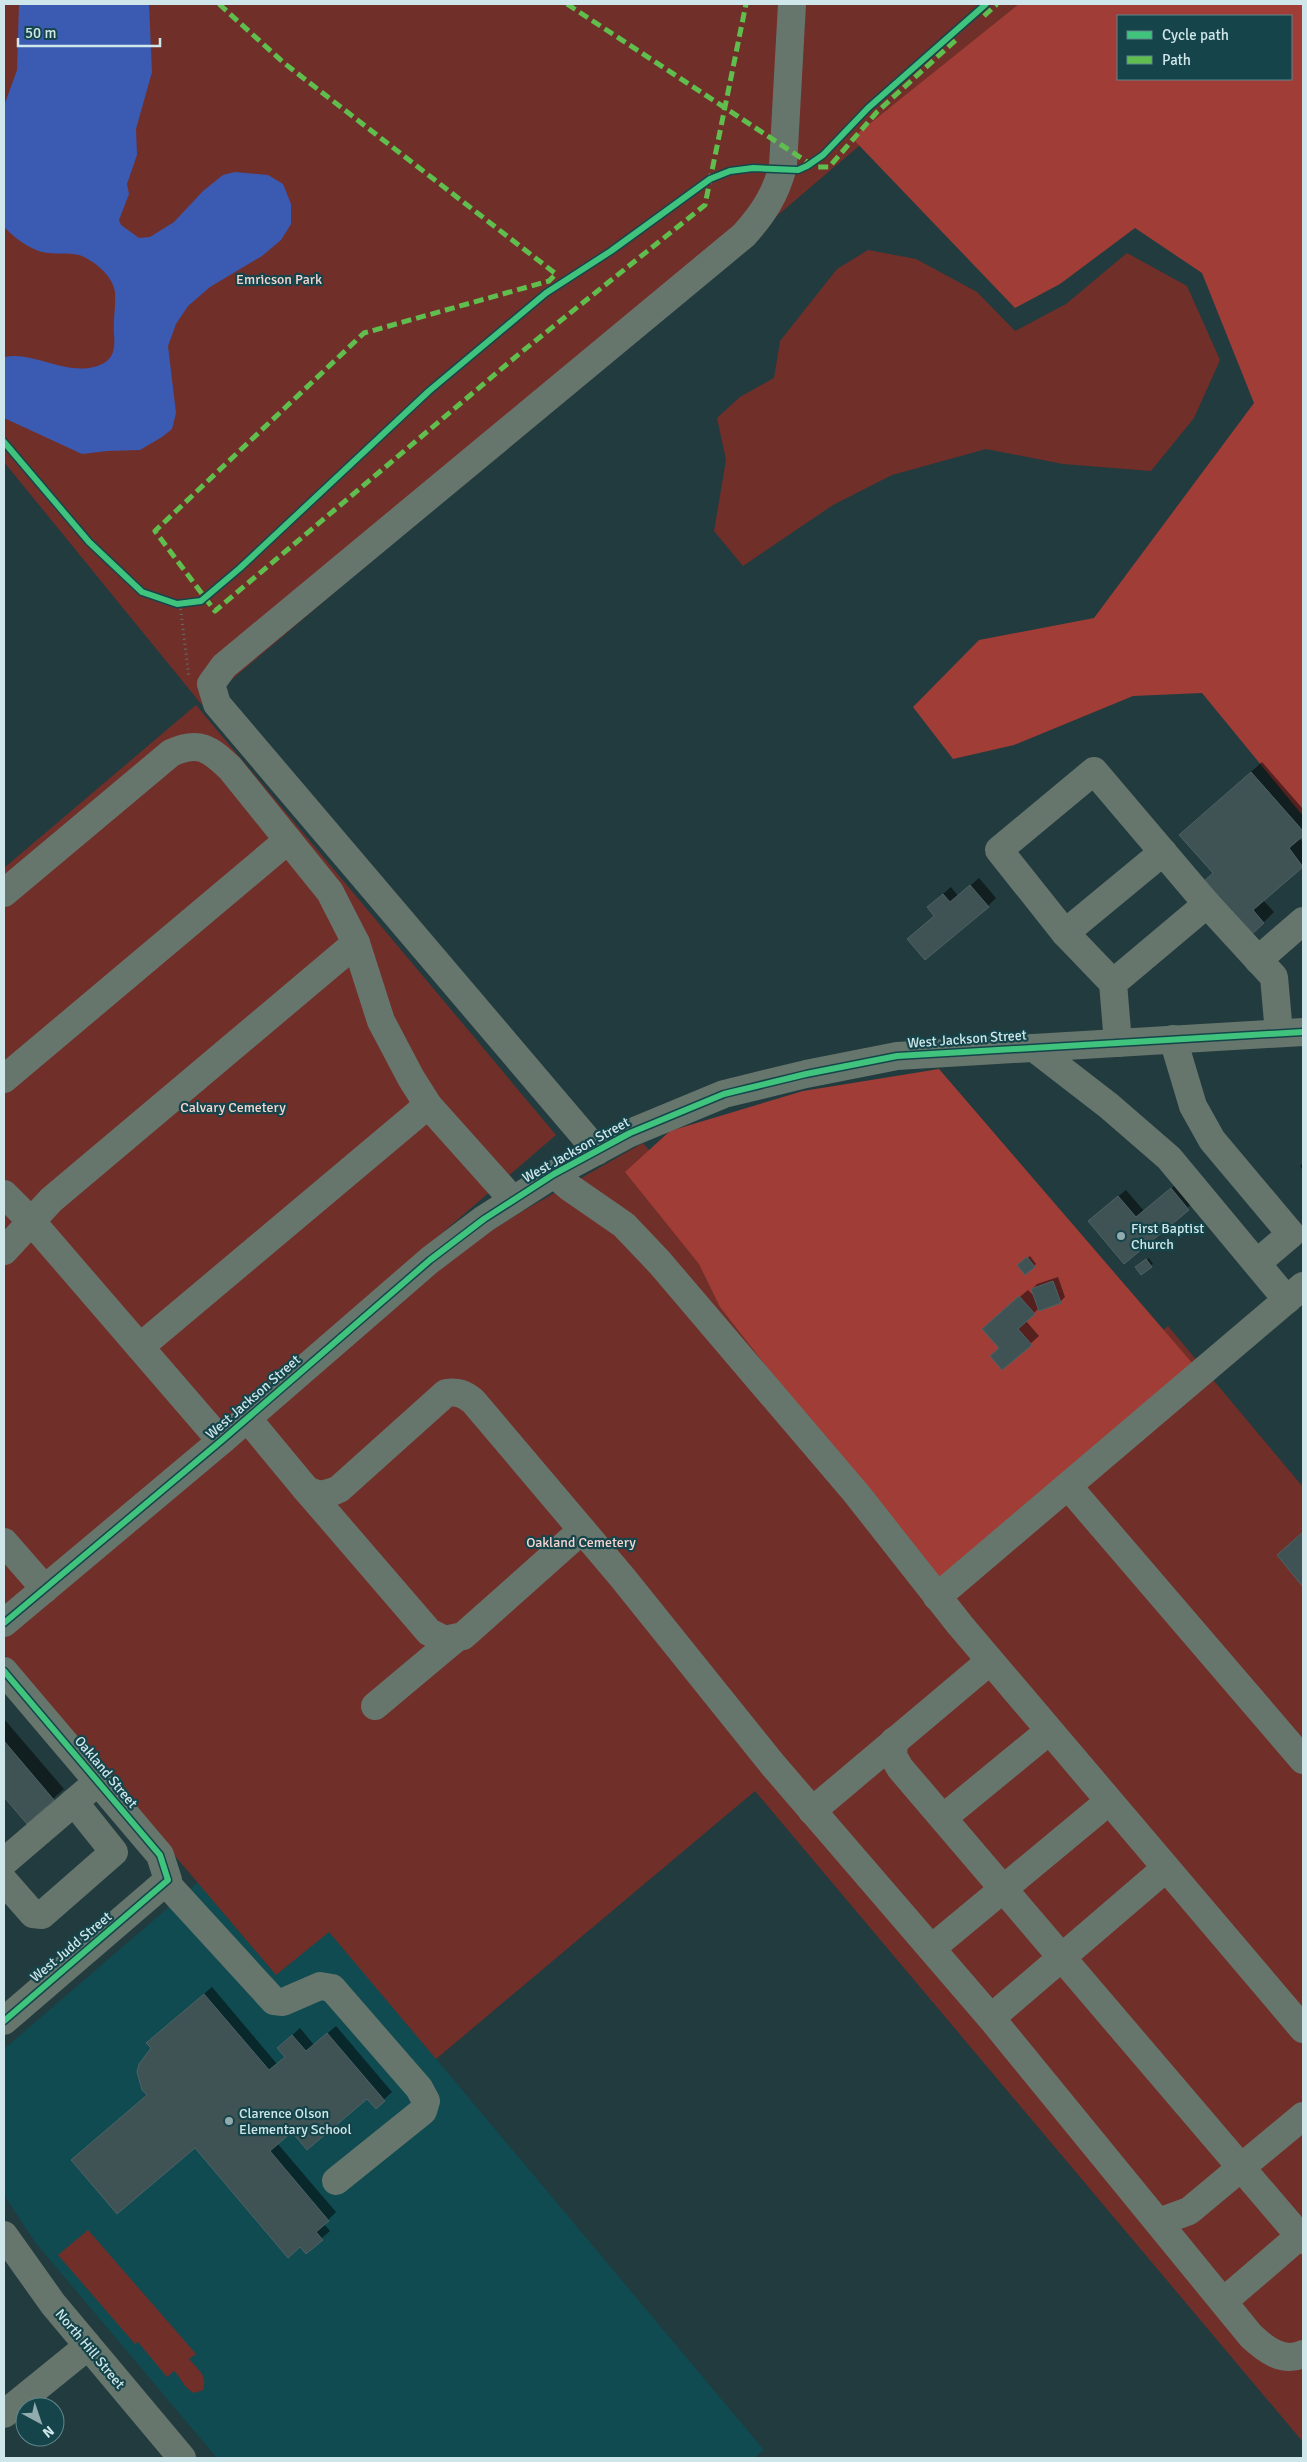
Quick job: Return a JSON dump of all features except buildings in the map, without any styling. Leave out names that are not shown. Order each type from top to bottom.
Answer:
[{"type":"street","points":[[597,1151],[217,704],[211,684],[224,666],[744,235],[762,215],[776,192],[783,166],[792,4]]},
{"type":"street","points":[[4,893],[171,753],[183,748],[203,747],[212,752],[230,768],[330,892],[356,943],[381,1021],[395,1050],[428,1105],[513,1200]]},
{"type":"street","points":[[1118,1043],[1113,983],[1065,932],[999,850],[1094,771],[1207,904],[1274,977],[1291,1032]]},
{"type":"street","points":[[4,1079],[288,840]]},
{"type":"street","points":[[1065,932],[1162,852]]},
{"type":"street","points":[[1113,983],[1207,904]]},
{"type":"street","points":[[1258,960],[1303,921]]},
{"type":"street","points":[[4,1251],[51,1200],[356,943]]},
{"type":"street","name":"West Jackson Street","points":[[4,1623],[221,1441],[430,1260],[484,1219],[513,1200],[554,1174],[630,1132],[724,1094],[806,1074],[897,1056],[1291,1032]]},
{"type":"street","points":[[1173,1039],[1193,1106],[1212,1140],[1291,1234],[1257,1263]]},
{"type":"street","points":[[937,1597],[1295,1293],[1257,1263],[1169,1158],[1109,1106],[1034,1048]]},
{"type":"street","points":[[140,1347],[428,1105]]},
{"type":"street","points":[[554,1174],[624,1225],[660,1262],[856,1493],[937,1597],[1108,1802],[1303,2029]]},
{"type":"street","points":[[4,1194],[32,1222],[221,1441]]},
{"type":"street","points":[[305,1488],[312,1494],[320,1495],[339,1489],[437,1399],[446,1393],[455,1391],[464,1394],[478,1406],[812,1811],[991,2018],[1251,2336],[1271,2353],[1291,2357],[1303,2354]]},
{"type":"street","points":[[247,1418],[429,1632],[445,1640],[463,1636],[582,1530]]},
{"type":"street","points":[[1068,1486],[1303,1760]]},
{"type":"street","points":[[4,1542],[45,1589]]},
{"type":"street","points":[[376,1706],[455,1639]]},
{"type":"street","points":[[812,1811],[990,1661]]},
{"type":"street","name":"Oakland Street","points":[[4,1671],[160,1855],[168,1880],[160,1888]]},
{"type":"street","points":[[943,1818],[1049,1731]]},
{"type":"street","points":[[894,1741],[894,1761],[1302,2237],[1224,2301]]},
{"type":"street","points":[[4,1862],[98,1782]]},
{"type":"street","points":[[4,1881],[33,1914],[42,1915],[114,1852],[74,1802]]},
{"type":"street","points":[[932,1948],[1108,1802]]},
{"type":"street","points":[[991,2018],[1166,1868]]},
{"type":"street","points":[[160,1888],[274,2001],[283,2002],[320,1986],[332,1988],[419,2088],[426,2101],[423,2111],[336,2181]]},
{"type":"street","name":"West Judd Street","points":[[4,2021],[160,1888]]},
{"type":"street","points":[[1159,2222],[1189,2211],[1303,2116]]},
{"type":"street","name":"North Hill Street","points":[[4,2235],[53,2304],[182,2458]]},
{"type":"street","points":[[4,2414],[88,2346]]},
{"type":"path","points":[[168,601],[177,604],[187,603]]},
{"type":"shaded area","points":[[1019,4],[1303,4],[1303,816],[1202,693],[1133,696],[1014,745],[953,759],[913,707],[979,640],[1094,618],[1254,403],[1202,273],[1135,228],[1060,284],[1015,308],[852,138]]},
{"type":"shaded area","points":[[939,1069],[1193,1364],[936,1583],[720,1307],[699,1264],[625,1172],[670,1131],[803,1091]]},
{"type":"shaded area","points":[[198,1882],[276,1975],[329,1931],[764,2450],[754,2458],[217,2458],[35,2242],[4,2195],[4,2049]]},
{"type":"green space","name":"Emricson Park","points":[[4,4],[1026,4],[202,705],[4,462]]},
{"type":"green space","points":[[868,250],[916,259],[977,292],[1015,331],[1066,304],[1127,253],[1187,286],[1220,360],[1194,418],[1151,471],[1063,464],[986,449],[892,475],[833,505],[743,566],[714,531],[726,460],[717,418],[740,397],[774,378],[780,341],[837,269]]},
{"type":"green space","name":"Calvary Cemetery","points":[[196,705],[556,1135],[4,1610],[4,868]]},
{"type":"green space","name":"Oakland Cemetery","points":[[643,1143],[952,1508],[1168,1326],[1303,1487],[1303,2442],[755,1791],[436,2059],[329,1932],[276,1975],[4,1654],[4,1638],[434,1267],[521,1212]]},
{"type":"green space","points":[[88,2230],[196,2354],[189,2359],[203,2376],[203,2390],[194,2393],[190,2391],[174,2371],[167,2377],[138,2342],[135,2344],[58,2255]]},
{"type":"water","points":[[19,4],[149,4],[152,72],[136,129],[137,155],[127,184],[129,194],[119,220],[121,225],[139,238],[150,237],[174,222],[203,191],[223,175],[235,172],[268,175],[283,184],[291,204],[291,224],[281,240],[262,256],[210,287],[188,306],[176,324],[168,346],[176,413],[172,429],[140,450],[82,454],[4,418],[4,357],[16,356],[64,367],[88,368],[100,365],[109,359],[113,352],[114,343],[115,292],[111,280],[102,269],[79,255],[47,253],[31,248],[4,227],[4,106],[17,70]]},
{"type":"marked path","points":[[219,4],[284,63],[556,274],[549,281],[364,333],[155,531],[215,611],[519,354],[705,205],[746,4]]},
{"type":"marked path","points":[[567,4],[815,167],[829,167],[877,112],[959,37]]},
{"type":"marked path","points":[[984,16],[997,4]]},
{"type":"cycle path","points":[[4,442],[89,542],[142,592],[177,604],[201,601],[240,568],[429,391],[546,293],[611,251],[710,179],[730,171],[753,168],[798,170],[807,166],[823,155],[868,108],[986,4]]},
{"type":"cycle path","points":[[4,1623],[221,1441],[430,1260],[484,1219],[554,1174],[630,1133],[724,1094],[806,1074],[897,1056],[1303,1032]]},
{"type":"cycle path","points":[[4,1671],[160,1855],[168,1880],[4,2021]]},
{"type":"place","name":"First Baptist Church","points":[[1121,1236]]},
{"type":"place","name":"Clarence Olson Elementary School","points":[[229,2121]]}]
